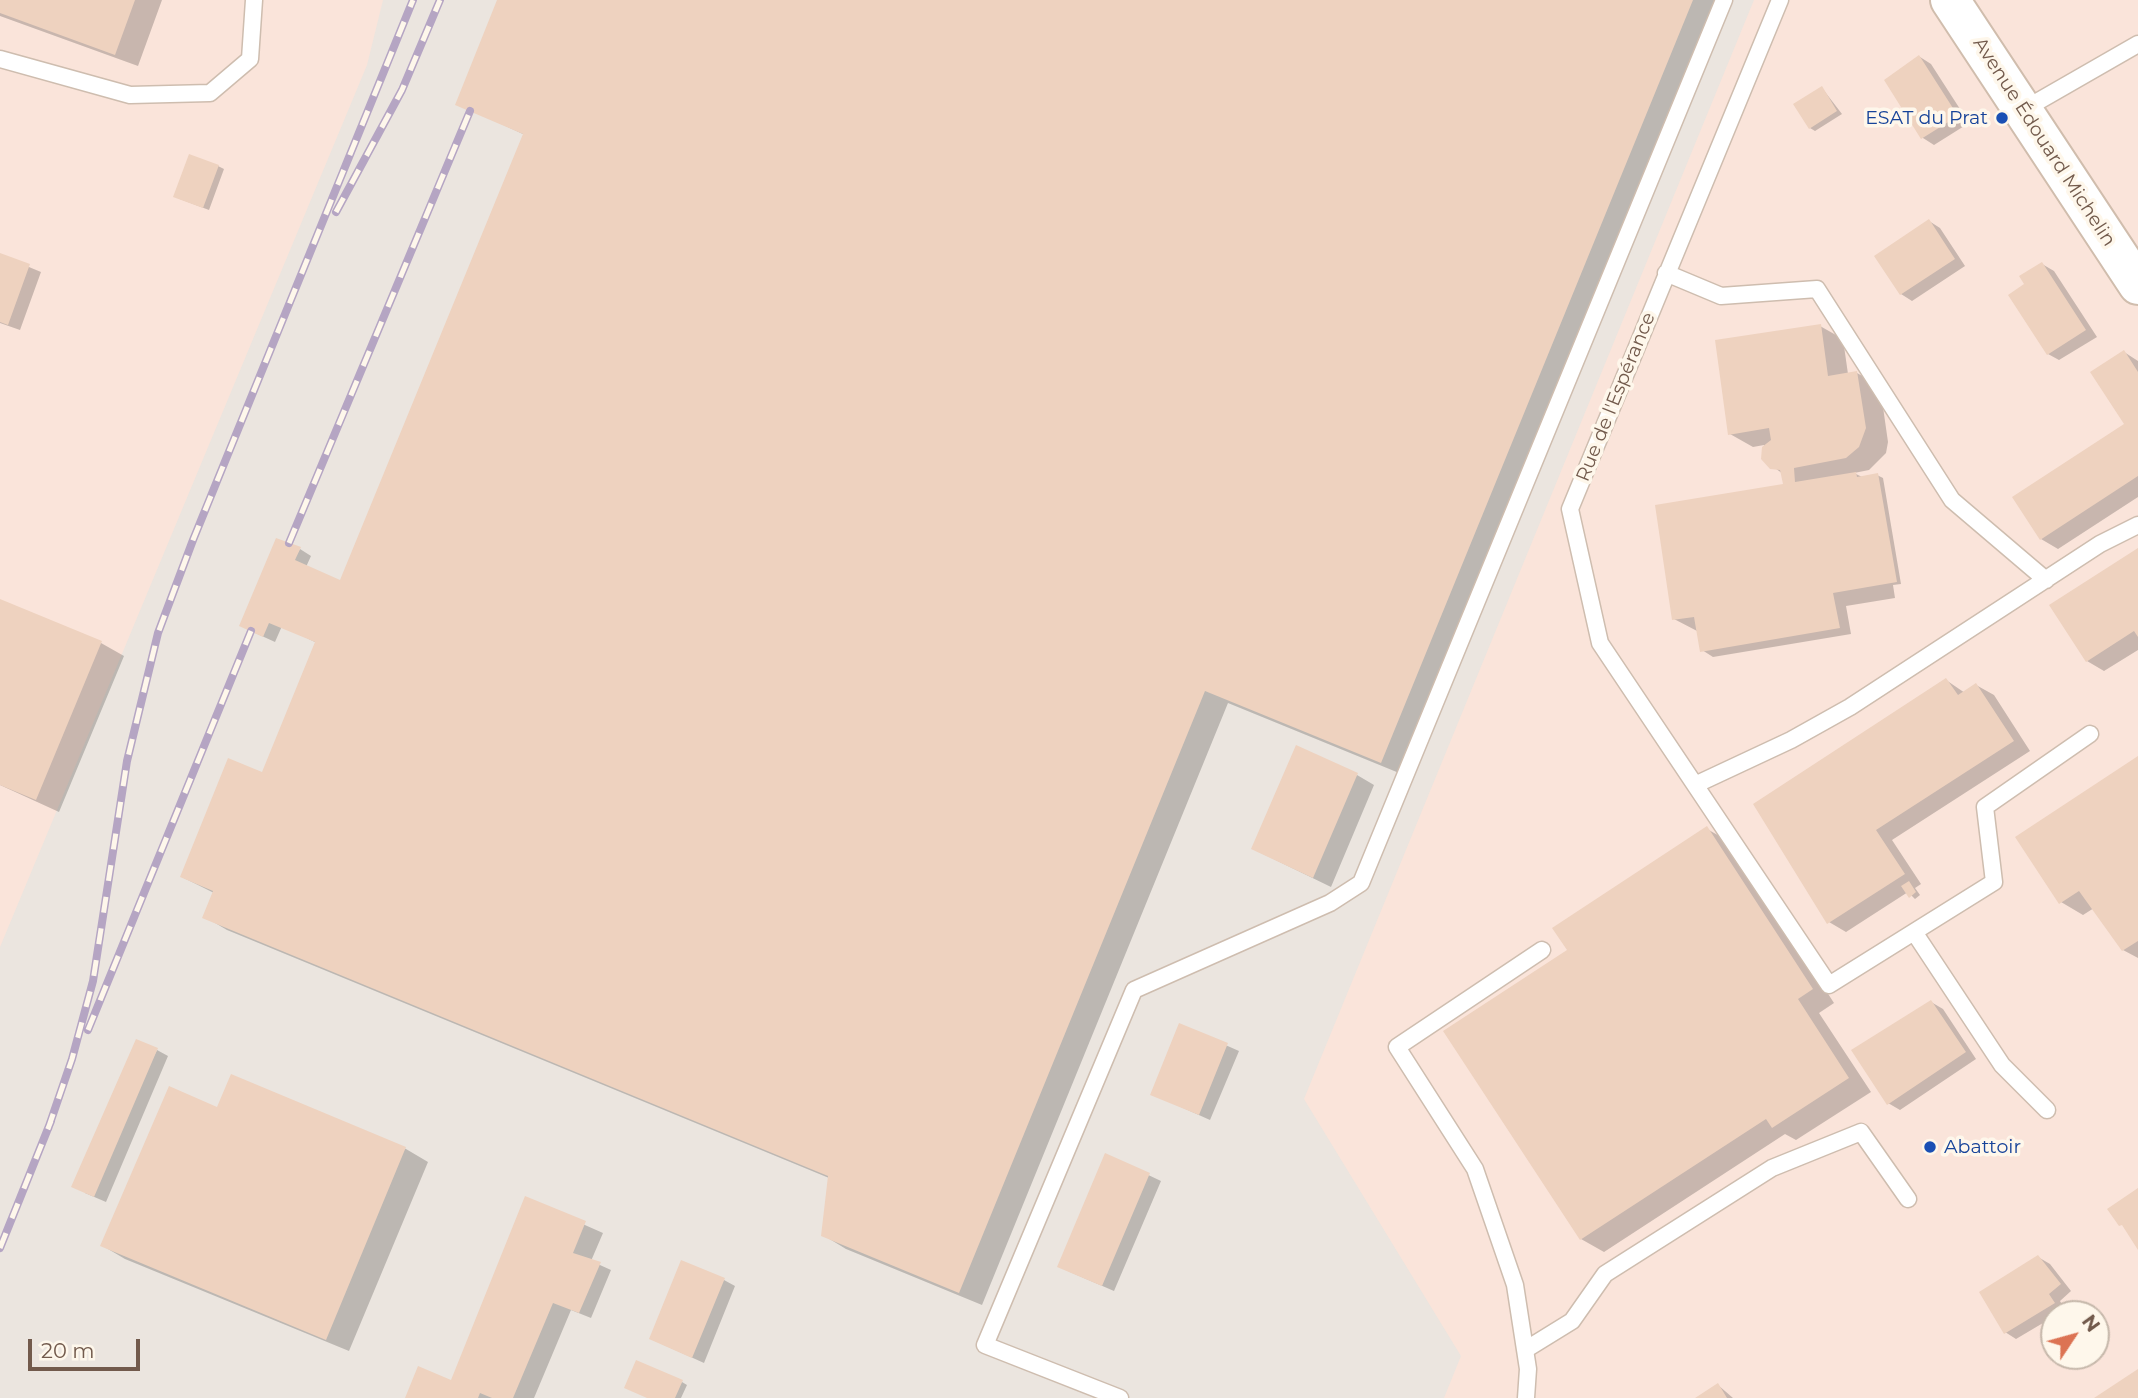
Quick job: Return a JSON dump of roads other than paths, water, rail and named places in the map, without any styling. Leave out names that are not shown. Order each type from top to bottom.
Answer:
[{"type":"main road","name":"Avenue Édouard Michelin","points":[[1950,0],[2138,285]]},
{"type":"lane","points":[[0,59],[130,95],[209,93],[250,58],[254,0]]},
{"type":"lane","points":[[1120,1398],[985,1345],[1134,990],[1330,903],[1361,883],[1724,0]]},
{"type":"lane","name":"Rue de l'Espérance","points":[[1780,0],[1570,509],[1600,643],[1697,784],[1829,985],[1914,932]]},
{"type":"lane","points":[[2023,110],[2138,44]]},
{"type":"lane","points":[[1666,273],[1721,296],[1817,289],[1873,372],[1951,500],[2046,580]]},
{"type":"lane","points":[[1697,784],[1791,740],[1850,707],[2099,544],[2138,525]]},
{"type":"lane","points":[[2047,1110],[2001,1065],[1914,932],[1994,882],[1984,807],[2090,734]]},
{"type":"lane","points":[[1526,1398],[1528,1369],[1515,1285],[1475,1169],[1397,1047],[1542,950]]},
{"type":"lane","points":[[1525,1350],[1572,1321],[1605,1274],[1772,1168],[1861,1132],[1908,1199]]},
{"type":"railway","points":[[48,1129],[72,1059],[93,981],[127,761],[158,633],[193,540],[413,0]]},
{"type":"railway","points":[[336,212],[402,90],[440,0]]},
{"type":"railway","points":[[289,543],[470,111]]},
{"type":"railway","points":[[88,1030],[251,631]]},
{"type":"railway","points":[[0,1248],[51,1121]]},
{"type":"place","name":"ESAT du Prat","points":[[2002,118]]},
{"type":"place","name":"Abattoir","points":[[1930,1147]]}]
